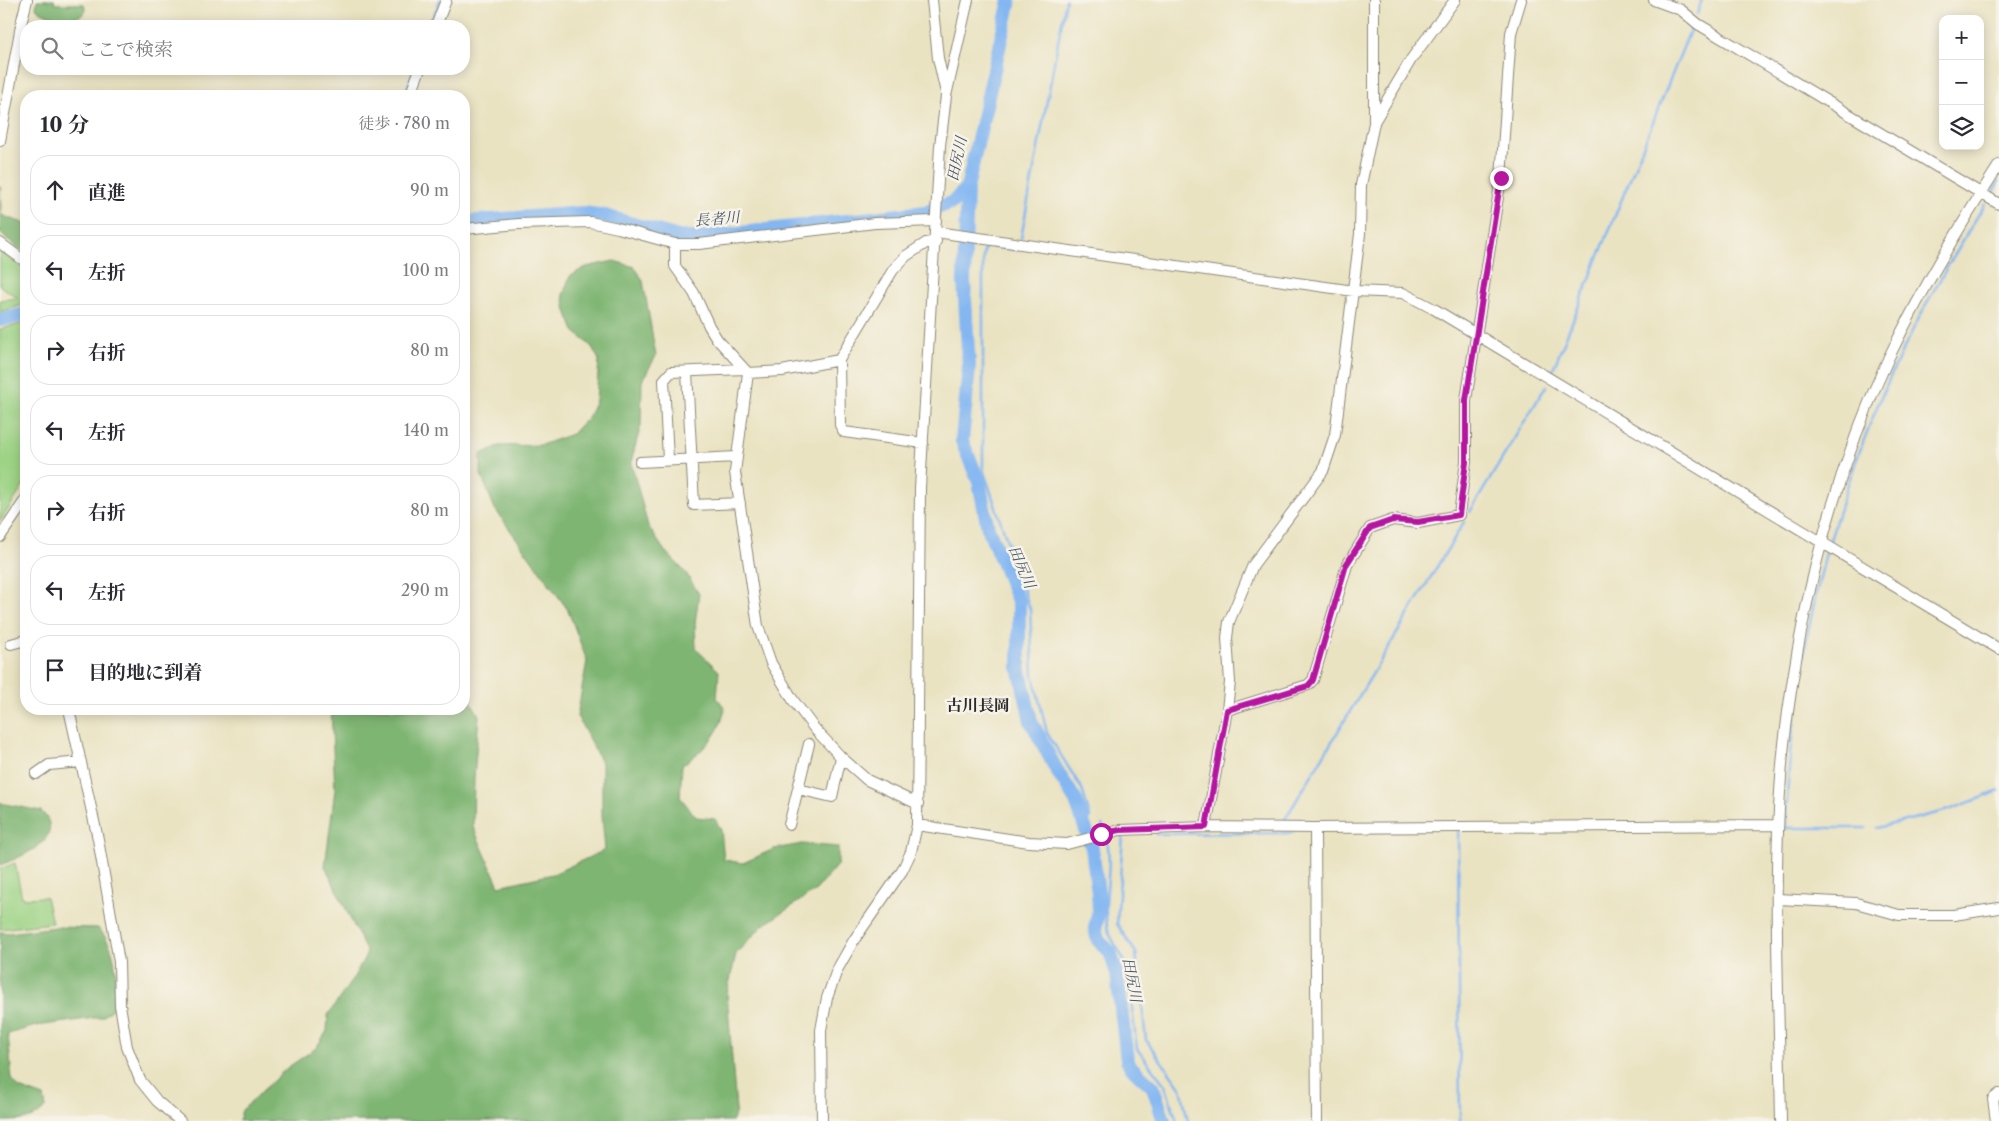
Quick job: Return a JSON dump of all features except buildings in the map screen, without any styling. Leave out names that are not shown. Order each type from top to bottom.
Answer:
[{"type":"street","points":[[22,20],[27,0]]},
{"type":"street","points":[[438,20],[446,0]]},
{"type":"street","points":[[932,0],[938,58],[946,96]]},
{"type":"street","points":[[822,1121],[821,1030],[827,998],[837,970],[854,940],[902,871],[911,852],[917,825],[918,531],[940,146],[946,96],[968,0]]},
{"type":"street","points":[[1206,827],[1227,710],[1230,682],[1227,638],[1230,622],[1248,576],[1258,557],[1327,463],[1335,435],[1360,234],[1361,185],[1374,123],[1374,0]]},
{"type":"street","points":[[1374,123],[1412,58],[1455,0]]},
{"type":"street","points":[[1227,710],[1308,686],[1313,680],[1346,565],[1370,528],[1393,520],[1418,522],[1459,515],[1466,462],[1466,400],[1501,178],[1511,33],[1521,0]]},
{"type":"street","points":[[1654,0],[1681,10],[1698,24],[1999,204]]},
{"type":"street","points":[[0,141],[20,31]]},
{"type":"street","points":[[412,90],[418,75]]},
{"type":"street","points":[[1781,1121],[1778,825],[1784,746],[1803,620],[1823,542],[1863,418],[1889,358],[1929,281],[1999,165]]},
{"type":"street","points":[[470,228],[519,224],[590,222],[606,224],[675,244],[699,244],[875,223],[936,218]]},
{"type":"street","points":[[923,443],[844,432],[840,425],[839,360],[893,270],[906,256],[936,236],[957,234],[1354,291],[1403,293],[1434,309],[1999,649]]},
{"type":"street","points":[[0,243],[20,258]]},
{"type":"street","points":[[675,244],[675,266],[694,293],[713,332],[746,371],[736,472],[758,626],[771,663],[793,700],[814,728],[841,757],[867,780],[918,804]]},
{"type":"street","points":[[668,460],[664,380],[671,372],[790,369],[839,360]]},
{"type":"street","points":[[688,372],[694,505],[740,504]]},
{"type":"street","points":[[640,462],[736,457]]},
{"type":"street","points":[[0,537],[20,508]]},
{"type":"street","points":[[10,644],[20,642]]},
{"type":"street","points":[[70,715],[98,839],[119,962],[120,1005],[127,1047],[140,1080],[157,1101],[180,1121]]},
{"type":"street","points":[[789,825],[809,744]]},
{"type":"street","points":[[798,789],[832,797],[841,757]]},
{"type":"street","points":[[36,774],[50,765],[81,762]]},
{"type":"street","points":[[917,825],[1029,842],[1067,844],[1120,830],[1206,827],[1778,825]]},
{"type":"street","points":[[1315,828],[1317,1121]]},
{"type":"street","points":[[1778,899],[1856,903],[1899,915],[1954,915],[1999,908]]},
{"type":"street","points":[[1996,1121],[1993,1099],[1999,1094]]},
{"type":"green space","points":[[37,0],[54,0],[55,4],[84,4],[86,11],[76,17],[54,17],[36,8]]},
{"type":"green space","points":[[0,186],[1,215],[20,222],[20,249],[0,233]]},
{"type":"green space","points":[[0,252],[20,266],[20,306],[0,312],[0,300],[18,298],[0,286]]},
{"type":"green space","points":[[614,261],[635,267],[643,281],[656,356],[642,381],[641,425],[631,462],[648,526],[664,550],[686,573],[699,594],[695,623],[696,649],[719,671],[717,698],[725,708],[723,718],[710,741],[682,765],[680,797],[696,817],[715,819],[721,830],[724,860],[743,863],[774,849],[802,844],[838,847],[838,864],[816,890],[762,926],[736,954],[727,993],[736,1110],[733,1121],[239,1121],[242,1110],[287,1068],[316,1048],[327,1031],[328,1015],[354,977],[367,953],[325,866],[335,790],[331,715],[470,715],[470,700],[479,715],[474,779],[473,827],[499,886],[553,874],[605,850],[602,815],[602,764],[577,716],[587,661],[568,610],[495,509],[481,475],[481,454],[499,446],[541,445],[572,434],[589,416],[596,400],[599,360],[592,347],[574,331],[566,311],[563,295],[570,276],[586,267]]},
{"type":"green space","points":[[20,324],[20,491],[0,522],[0,329]]},
{"type":"green space","points":[[0,803],[41,811],[48,821],[49,830],[46,839],[38,846],[18,858],[0,865]]},
{"type":"green space","points":[[15,863],[22,898],[46,897],[52,923],[0,929],[0,869]]},
{"type":"green space","points":[[56,927],[98,928],[105,937],[113,956],[116,977],[112,1009],[102,1017],[36,1026],[8,1034],[12,1079],[19,1088],[44,1097],[46,1107],[31,1118],[0,1121],[0,932],[9,933]]},
{"type":"waterway","points":[[432,20],[440,0]]},
{"type":"waterway","name":"田尻川","points":[[1010,0],[967,188],[964,281],[969,367],[962,441],[979,482],[988,528],[1019,603],[1019,667],[1031,721],[1056,769],[1076,801],[1092,848],[1099,910],[1095,928],[1098,940],[1110,952],[1117,974],[1127,1060],[1131,1067],[1153,1087],[1164,1121]]},
{"type":"waterway","points":[[1021,238],[1066,0]]},
{"type":"waterway","points":[[1697,14],[1702,0]]},
{"type":"waterway","points":[[1552,372],[1691,28]]},
{"type":"waterway","points":[[406,90],[412,75]]},
{"type":"waterway","points":[[1993,192],[1999,181]]},
{"type":"waterway","name":"長者川","points":[[470,222],[583,213],[605,216],[678,237],[696,238],[926,212],[953,202],[967,188]]},
{"type":"waterway","points":[[1829,543],[1858,456],[1903,349],[1948,265],[1985,204]]},
{"type":"waterway","points":[[1019,248],[1019,250],[985,246],[983,257],[983,469],[1030,609],[1033,675],[1047,733],[1082,789],[1090,817]]},
{"type":"waterway","points":[[0,314],[20,309]]},
{"type":"waterway","name":"長者川","points":[[0,320],[20,316]]},
{"type":"waterway","points":[[1470,512],[1546,386]]},
{"type":"waterway","points":[[1284,821],[1464,522]]},
{"type":"waterway","points":[[1826,553],[1810,621],[1793,723],[1786,828],[1866,828]]},
{"type":"waterway","points":[[1877,828],[1949,810],[1999,791]]},
{"type":"waterway","points":[[1102,825],[1104,829]]},
{"type":"waterway","points":[[1458,830],[1460,1121]]},
{"type":"waterway","points":[[1156,834],[1293,833]]},
{"type":"waterway","points":[[1123,834],[1117,924],[1136,953],[1146,1040],[1181,1088],[1188,1121]]},
{"type":"waterway","points":[[1106,836],[1109,859],[1106,904],[1107,926],[1127,967],[1137,1049],[1165,1085],[1177,1121]]},
{"type":"district","name":"古川長岡","points":[[978,705]]},
{"type":"route","points":[[1101,834],[1120,830],[1206,827],[1227,710],[1308,686],[1313,680],[1346,565],[1370,528],[1393,520],[1418,522],[1455,518],[1459,515],[1466,462],[1466,400],[1501,178]]}]
